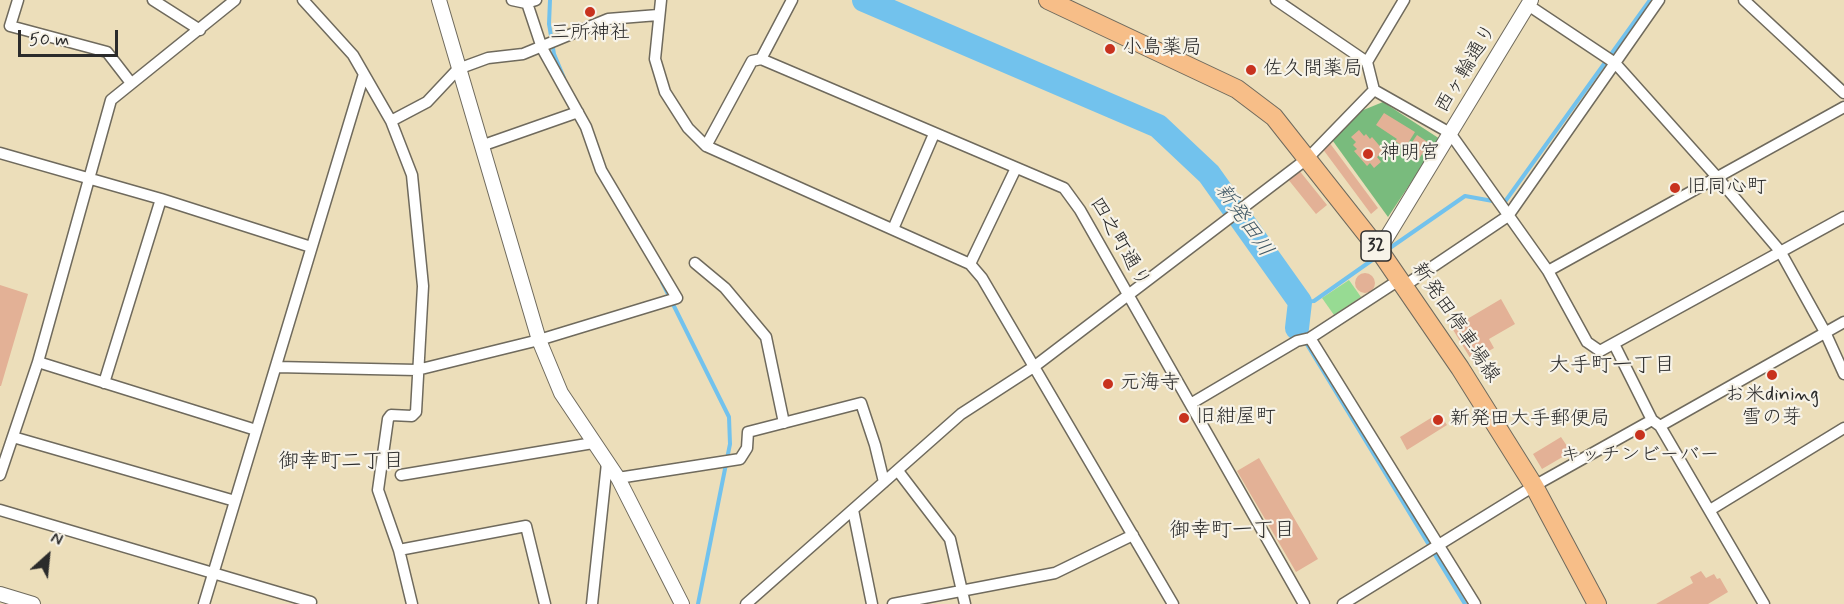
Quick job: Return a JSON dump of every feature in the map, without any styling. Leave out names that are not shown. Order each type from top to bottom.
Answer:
[{"type":"main road","name":"新発田停車場線","points":[[1057,2],[1237,89],[1274,117],[1379,250],[1402,283],[1534,486],[1597,604]]},
{"type":"street","points":[[18,0],[10,26],[107,52],[131,83]]},
{"type":"street","points":[[153,0],[200,30]]},
{"type":"street","points":[[0,473],[38,362],[111,100],[235,0]]},
{"type":"street","points":[[303,0],[353,55],[391,121],[412,175],[423,286],[416,412],[412,416],[391,415],[388,419],[378,490],[399,550],[412,604]]},
{"type":"street","points":[[439,0],[539,340],[561,393],[618,478],[682,604]]},
{"type":"street","points":[[276,367],[417,370],[539,340],[677,298],[601,170],[586,126],[542,48],[529,1],[512,0]]},
{"type":"street","points":[[661,0],[655,59],[665,92],[688,128],[706,146],[969,264],[982,278],[1173,604]]},
{"type":"street","points":[[706,146],[752,61],[760,59],[792,0]]},
{"type":"street","points":[[1276,0],[1367,62],[1374,90],[1450,133],[1548,271],[1587,342],[1600,351],[1844,217]]},
{"type":"street","points":[[1367,62],[1404,0]]},
{"type":"street","points":[[1192,403],[1297,341],[1310,338],[1508,216],[1659,0]]},
{"type":"street","points":[[1744,0],[1844,93]]},
{"type":"street","points":[[1530,3],[1615,63],[1780,251],[1826,332],[1844,374]]},
{"type":"street","name":"西ヶ輪通り","points":[[1379,250],[1530,3]]},
{"type":"street","points":[[391,121],[427,102],[458,69],[488,58],[523,54],[542,48],[608,19],[658,15]]},
{"type":"street","name":"四之町通り","points":[[760,59],[1064,188],[1080,210],[1127,295],[1192,403],[1304,604]]},
{"type":"street","points":[[204,604],[364,74]]},
{"type":"street","points":[[746,604],[961,414],[1035,366],[1308,158],[1374,90]]},
{"type":"street","points":[[1548,271],[1844,107]]},
{"type":"street","points":[[481,146],[578,112]]},
{"type":"street","points":[[893,229],[934,134]]},
{"type":"street","points":[[0,153],[87,180],[160,199],[311,247]]},
{"type":"street","points":[[969,264],[1016,168]]},
{"type":"street","points":[[104,383],[160,199]]},
{"type":"street","points":[[695,262],[725,288],[766,337],[784,423]]},
{"type":"street","points":[[1342,604],[1428,549],[1534,486],[1844,322]]},
{"type":"street","points":[[1310,338],[1475,604]]},
{"type":"street","points":[[1614,344],[1656,423],[1764,604]]},
{"type":"street","points":[[38,362],[256,430]]},
{"type":"street","points":[[618,478],[740,459],[747,448],[748,432],[861,403],[875,445],[884,483]]},
{"type":"street","points":[[1710,510],[1844,428]]},
{"type":"street","points":[[13,437],[235,501]]},
{"type":"street","points":[[401,475],[593,443]]},
{"type":"street","points":[[592,604],[607,463]]},
{"type":"street","points":[[898,471],[950,538],[965,604]]},
{"type":"street","points":[[0,510],[311,602]]},
{"type":"street","points":[[853,510],[872,604]]},
{"type":"street","points":[[399,550],[526,525],[545,604]]},
{"type":"street","points":[[893,604],[1055,573],[1133,535]]},
{"type":"street","points":[[0,594],[33,604]]},
{"type":"green space","points":[[1383,102],[1440,139],[1388,217],[1330,137],[1356,113]]},
{"type":"green space","points":[[1349,280],[1361,297],[1334,315],[1322,298]]},
{"type":"building","points":[[1384,113],[1415,132],[1405,148],[1395,141],[1397,139],[1376,125]]},
{"type":"building","points":[[1359,130],[1364,136],[1366,134],[1370,139],[1372,137],[1384,151],[1377,157],[1381,162],[1374,168],[1370,163],[1367,166],[1354,151],[1357,149],[1353,145],[1356,142],[1351,137]]},
{"type":"building","points":[[1417,135],[1429,143],[1417,162],[1404,154]]},
{"type":"building","points":[[1329,142],[1378,208],[1371,214],[1322,148]]},
{"type":"building","points":[[1298,169],[1327,205],[1316,214],[1287,178]]},
{"type":"building","points":[[1365,273],[1372,276],[1375,283],[1372,290],[1365,293],[1358,290],[1355,283],[1358,276]]},
{"type":"building","points":[[0,285],[28,294],[1,386],[0,386]]},
{"type":"building","points":[[1501,299],[1515,324],[1489,339],[1494,348],[1472,361],[1452,328]]},
{"type":"building","points":[[1439,413],[1447,425],[1407,450],[1400,437]]},
{"type":"building","points":[[1561,437],[1571,452],[1542,469],[1533,454]]},
{"type":"building","points":[[1259,458],[1318,559],[1296,572],[1237,471]]},
{"type":"building","points":[[1701,571],[1706,578],[1714,574],[1717,579],[1720,578],[1728,592],[1708,604],[1656,604],[1693,583],[1690,577]]},
{"type":"waterway","points":[[550,0],[549,24],[554,54],[564,78]]},
{"type":"waterway","name":"新発田川","points":[[864,0],[1158,126],[1209,174],[1300,302],[1297,328]]},
{"type":"waterway","points":[[1387,250],[1465,196],[1504,203],[1650,0]]},
{"type":"waterway","points":[[1300,302],[1314,301],[1378,256]]},
{"type":"waterway","points":[[662,282],[729,417],[730,444],[698,604]]},
{"type":"waterway","name":"新発田川","points":[[1297,328],[1465,604]]},
{"type":"place","name":"三所神社","points":[[590,12]]},
{"type":"place","name":"小島薬局","points":[[1110,49]]},
{"type":"place","name":"佐久間薬局","points":[[1251,70]]},
{"type":"place","name":"神明宮","points":[[1368,154]]},
{"type":"place","name":"旧同心町","points":[[1675,188]]},
{"type":"place","name":"お米dining 雪の芽","points":[[1772,375]]},
{"type":"place","name":"元海寺","points":[[1108,384]]},
{"type":"place","name":"旧紺屋町","points":[[1184,418]]},
{"type":"place","name":"新発田大手郵便局","points":[[1438,420]]},
{"type":"place","name":"キッチンビーバー","points":[[1640,435]]},
{"type":"district","name":"大手町一丁目","points":[[1612,367]]},
{"type":"district","name":"御幸町二丁目","points":[[341,463]]},
{"type":"district","name":"御幸町一丁目","points":[[1232,532]]}]
